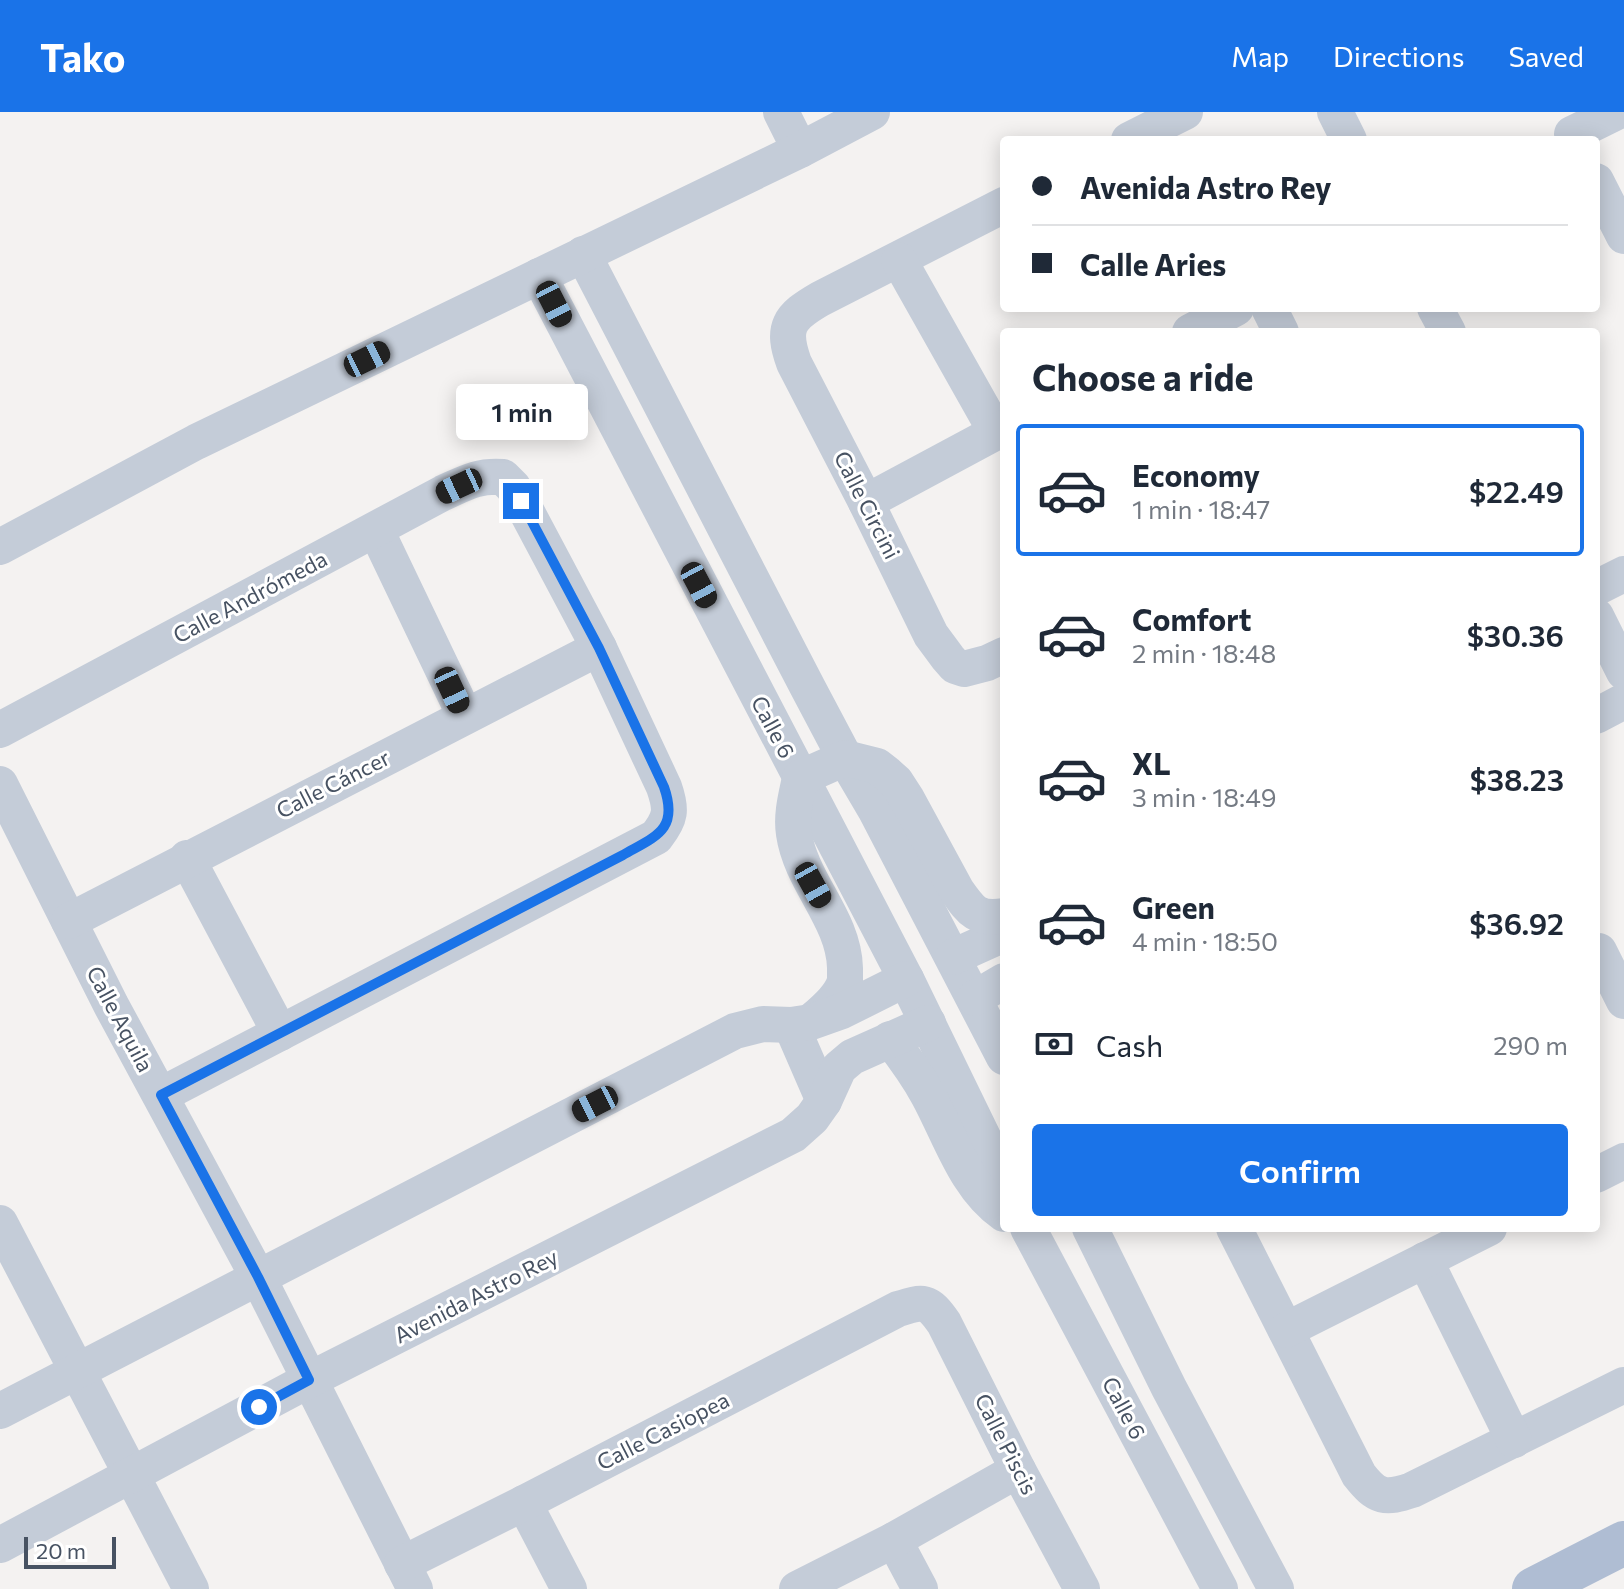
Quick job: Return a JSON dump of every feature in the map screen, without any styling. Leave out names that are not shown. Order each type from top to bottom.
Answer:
[{"type":"main road","points":[[1534,1589],[1624,1543]]},
{"type":"street","points":[[781,112],[800,150]]},
{"type":"street","points":[[1137,136],[1185,112]]},
{"type":"street","points":[[1335,112],[1347,136]]},
{"type":"street","points":[[1569,129],[1617,112]]},
{"type":"street","points":[[0,547],[196,442],[800,150],[864,114]]},
{"type":"street","points":[[1600,189],[1624,236]]},
{"type":"street","points":[[866,502],[1000,430],[899,260],[1000,207]]},
{"type":"street","points":[[583,254],[845,758],[953,957],[989,989],[1000,1039]]},
{"type":"street","name":"Calle Circini","points":[[899,260],[800,310],[787,331],[788,347],[931,635],[955,666],[964,669],[975,668],[1000,657]]},
{"type":"street","name":"Calle 6","points":[[539,276],[906,979],[1000,1172]]},
{"type":"street","points":[[1198,328],[1228,312]]},
{"type":"street","name":"Calle Andrómeda","points":[[0,730],[475,478],[503,477],[513,487],[599,648]]},
{"type":"street","points":[[376,530],[465,716]]},
{"type":"street","points":[[1600,586],[1624,574]]},
{"type":"street","points":[[728,641],[771,617]]},
{"type":"street","points":[[1600,624],[1624,672]]},
{"type":"street","points":[[161,1095],[656,837],[666,824],[670,813],[669,802],[599,648]]},
{"type":"street","name":"Calle Cáncer","points":[[69,921],[599,648]]},
{"type":"street","points":[[1600,714],[1624,701]]},
{"type":"street","points":[[801,1024],[825,1010],[841,988],[845,980],[845,960],[836,928],[813,885],[794,836],[794,804],[800,778],[845,758],[877,766],[896,782],[967,905],[979,915],[1000,916]]},
{"type":"street","name":"Calle Aquila","points":[[0,784],[111,1005],[258,1277],[408,1576]]},
{"type":"street","points":[[187,858],[280,1033]]},
{"type":"street","points":[[953,957],[1000,936]]},
{"type":"street","points":[[1606,947],[1624,1001]]},
{"type":"street","points":[[0,1411],[735,1031],[763,1024],[801,1024],[842,1011],[906,979]]},
{"type":"street","name":"Avenida Astro Rey","points":[[0,1545],[309,1380],[793,1135],[812,1118],[824,1101],[839,1068],[852,1057],[928,1023]]},
{"type":"street","points":[[801,1024],[824,1101]]},
{"type":"street","points":[[890,1039],[928,1095],[978,1188],[1000,1211]]},
{"type":"street","points":[[1600,1173],[1624,1161]]},
{"type":"street","points":[[0,1223],[191,1589]]},
{"type":"street","name":"Calle 6","points":[[1030,1232],[1220,1589]]},
{"type":"street","points":[[1092,1232],[1169,1388],[1276,1589]]},
{"type":"street","points":[[1236,1232],[1359,1475],[1381,1496],[1412,1490],[1624,1385]]},
{"type":"street","points":[[1286,1330],[1481,1232]]},
{"type":"street","points":[[1425,1260],[1514,1440]]},
{"type":"street","name":"Calle Piscis","points":[[926,1303],[933,1307],[944,1323],[1082,1589]]},
{"type":"street","name":"Calle Casiopea","points":[[408,1576],[524,1503],[898,1309],[926,1303]]},
{"type":"street","points":[[797,1589],[894,1540],[1018,1470]]},
{"type":"street","points":[[524,1503],[569,1589]]},
{"type":"street","points":[[894,1540],[920,1589]]},
{"type":"route","points":[[259,1407],[309,1380],[161,1095],[656,837],[670,813],[664,787],[599,648],[521,501]]}]
